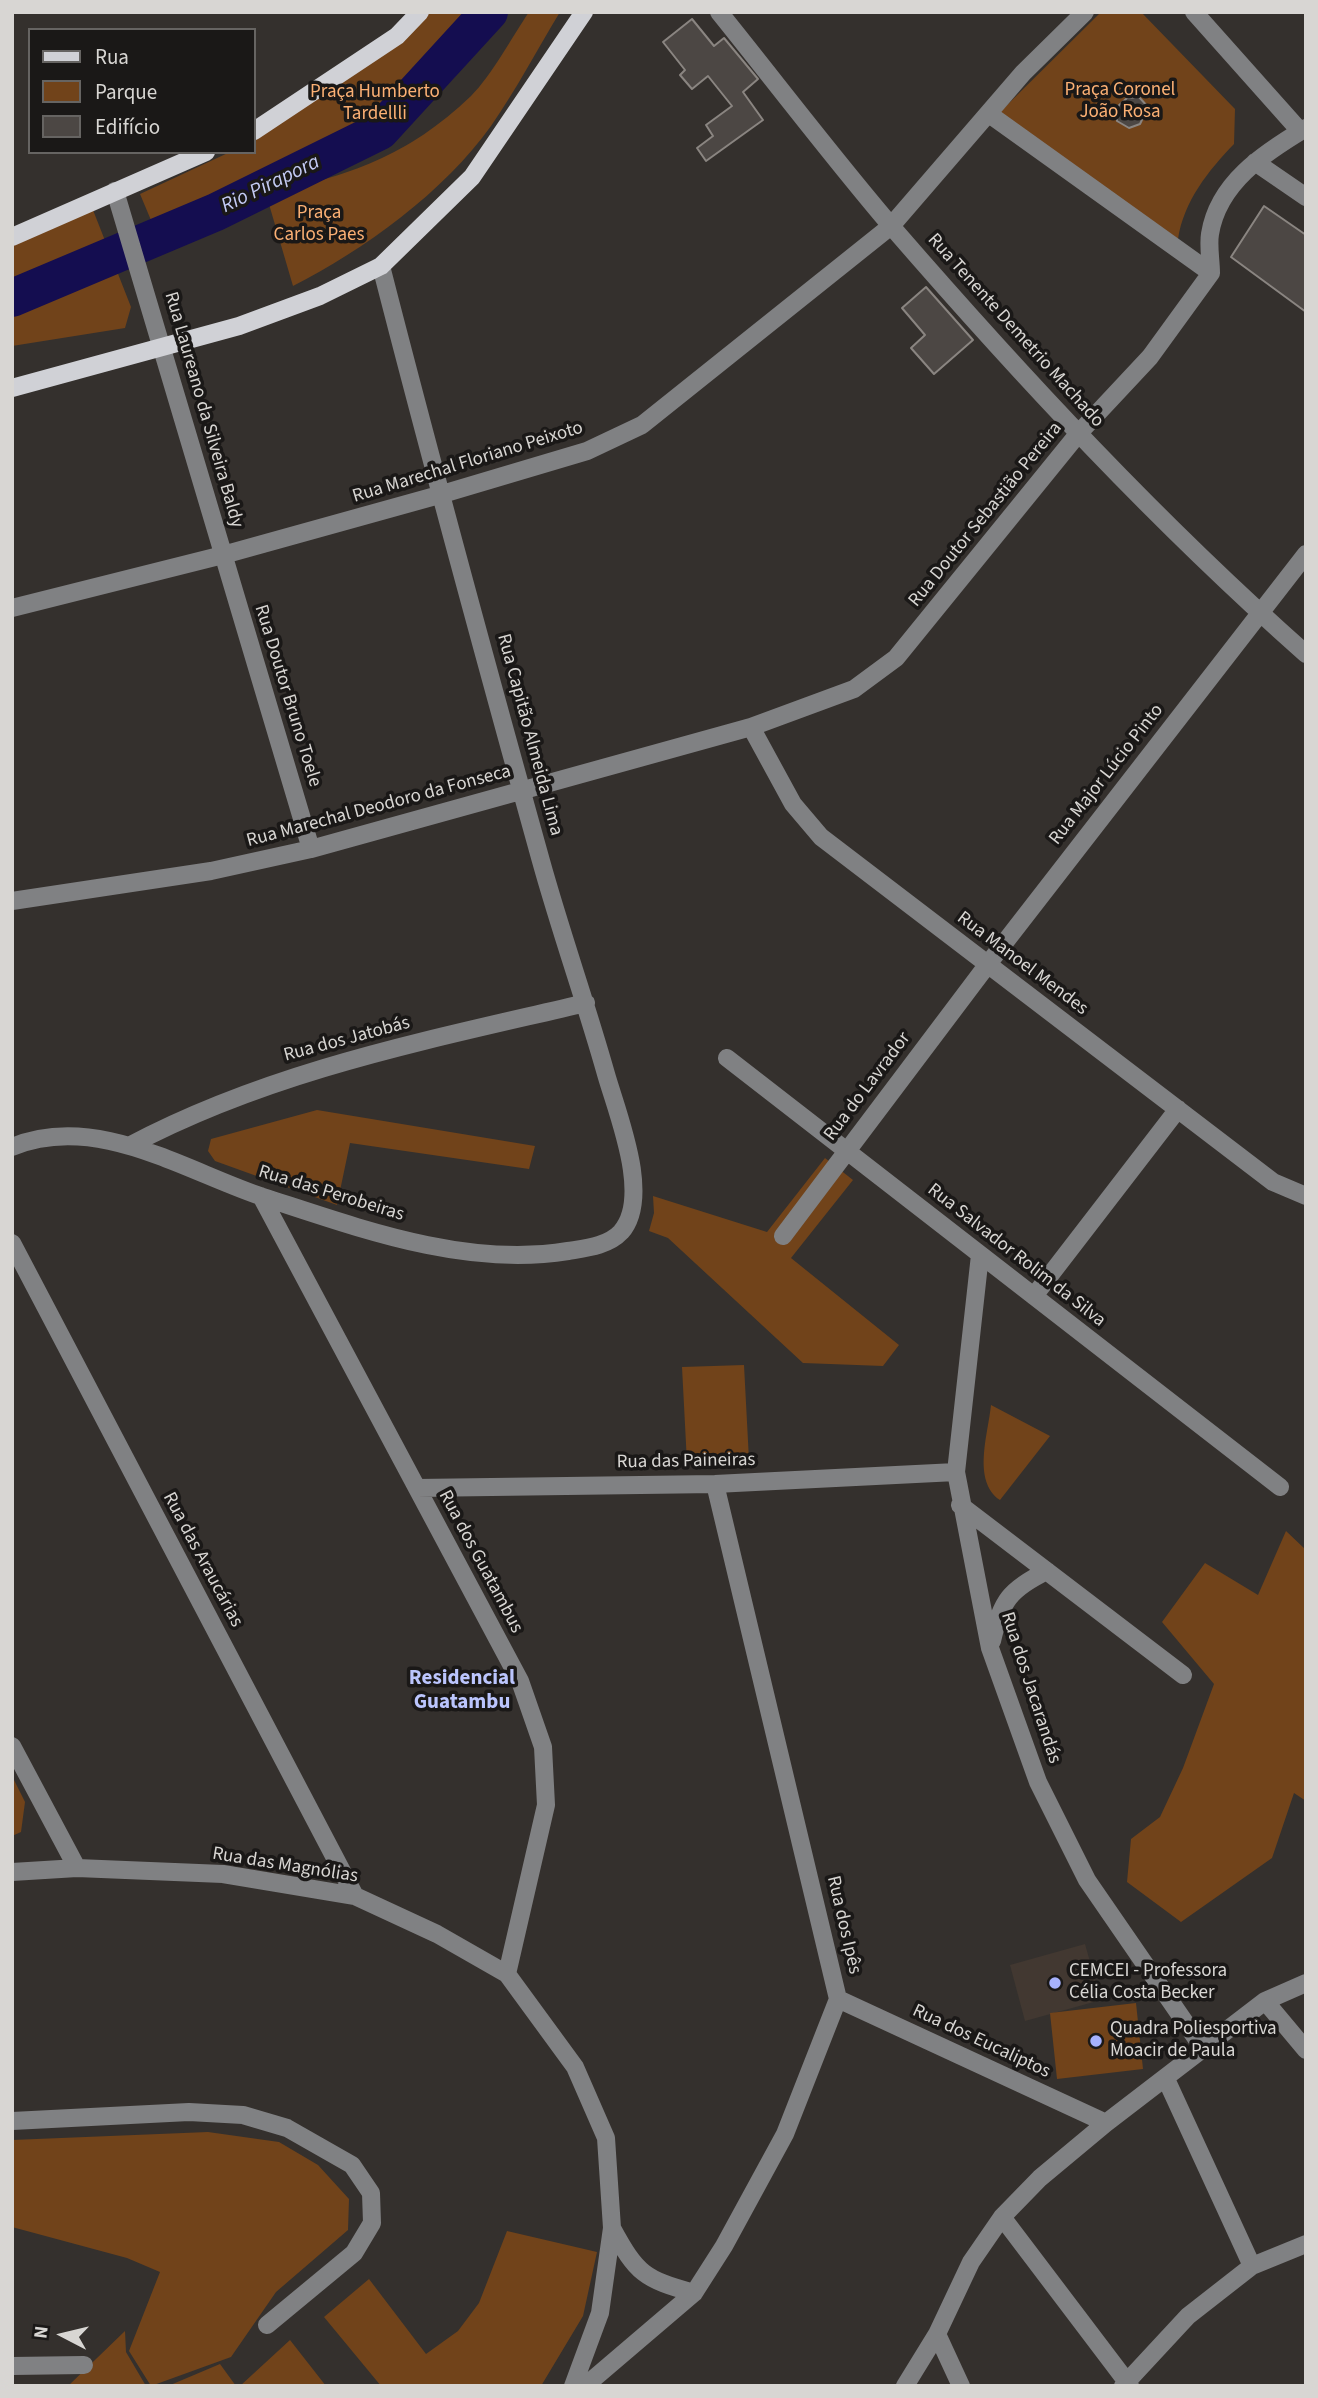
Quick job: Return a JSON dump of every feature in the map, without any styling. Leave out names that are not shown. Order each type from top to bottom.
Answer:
[{"type":"main road","points":[[256,130],[397,36],[420,12]]},
{"type":"main road","points":[[12,388],[239,326],[320,296],[382,266],[472,177],[584,12]]},
{"type":"main road","points":[[12,237],[118,199],[202,154]]},
{"type":"street","name":"Rua Tenente Demetrio Machado","points":[[719,12],[891,226],[1078,435],[1259,612],[1306,654]]},
{"type":"street","points":[[1194,12],[1303,130],[1235,179],[1220,204],[1210,235],[1211,273]]},
{"type":"street","points":[[1072,16],[989,114],[1211,273]]},
{"type":"street","name":"Rua Marechal Floriano Peixoto","points":[[12,608],[223,555],[439,495],[587,451],[642,425],[891,226],[989,114]]},
{"type":"street","points":[[1255,162],[1306,197]]},
{"type":"street","name":"Rua Laureano da Silveira Baldy","points":[[118,199],[143,276],[223,555]]},
{"type":"street","name":"Rua Capitão Almeida Lima","points":[[382,266],[439,495],[524,790],[542,863],[586,1003],[626,1149],[634,1184],[631,1215]]},
{"type":"street","name":"Rua Doutor Sebastião Pereira","points":[[751,727],[854,689],[896,658],[1078,435],[1150,357],[1211,273]]},
{"type":"street","name":"Rua Major Lúcio Pinto","points":[[988,964],[1306,554]]},
{"type":"street","name":"Rua Doutor Bruno Toele","points":[[223,555],[311,849]]},
{"type":"street","name":"Rua Marechal Deodoro da Fonseca","points":[[12,901],[211,871],[311,849],[751,727]]},
{"type":"street","name":"Rua Manoel Mendes","points":[[751,727],[793,804],[821,837],[1273,1182],[1306,1196]]},
{"type":"street","name":"Rua do Lavrador","points":[[783,1236],[988,964]]},
{"type":"street","name":"Rua dos Jatobás","points":[[129,1146],[181,1118],[241,1093],[341,1060],[586,1003]]},
{"type":"street","name":"Rua Salvador Rolim da Silva","points":[[727,1058],[1280,1487]]},
{"type":"street","points":[[1034,1296],[1178,1109]]},
{"type":"street","name":"Rua das Perobeiras","points":[[12,1147],[49,1137],[91,1136],[129,1146],[261,1196],[400,1238],[470,1252],[543,1255],[597,1246],[619,1234],[631,1215]]},
{"type":"street","name":"Rua dos Guatambus","points":[[261,1196],[520,1681],[543,1747],[545,1805],[507,1974]]},
{"type":"street","name":"Rua das Araucárias","points":[[12,1243],[355,1896]]},
{"type":"street","name":"Rua dos Jacarandás","points":[[979,1255],[956,1472],[960,1505],[990,1648],[1038,1782],[1087,1880],[1202,2048]]},
{"type":"street","name":"Rua das Paineiras","points":[[417,1488],[715,1483],[956,1472]]},
{"type":"street","name":"Rua dos Ipês","points":[[586,2386],[694,2293],[724,2246],[786,2134],[838,2000],[715,1483]]},
{"type":"street","points":[[960,1505],[1183,1675]]},
{"type":"street","points":[[990,1648],[1005,1599],[1022,1583],[1047,1571]]},
{"type":"street","points":[[12,1746],[77,1868]]},
{"type":"street","name":"Rua das Magnólias","points":[[12,1872],[77,1868],[223,1874],[355,1896],[438,1934],[507,1974],[575,2067],[606,2138],[612,2228],[600,2313],[573,2386]]},
{"type":"street","points":[[905,2386],[937,2334],[971,2262],[1002,2217],[1040,2178],[1265,2001],[1306,1983]]},
{"type":"street","name":"Rua dos Eucaliptos","points":[[838,2000],[1107,2123]]},
{"type":"street","points":[[1265,2001],[1306,2050]]},
{"type":"street","points":[[1166,2079],[1252,2266]]},
{"type":"street","points":[[12,2121],[188,2112],[243,2115],[287,2128],[352,2165],[371,2193],[372,2223],[354,2253],[267,2325]]},
{"type":"street","points":[[1002,2217],[1127,2384],[1188,2316],[1252,2266],[1306,2244]]},
{"type":"street","points":[[612,2228],[632,2265],[656,2282],[694,2293]]},
{"type":"street","points":[[937,2334],[961,2386]]},
{"type":"street","points":[[12,2366],[84,2365]]},
{"type":"shaded area","name":"CEMCEI - Professora Célia Costa Becker","points":[[1085,1944],[1101,2000],[1025,2021],[1010,1965]]},
{"type":"green space","name":"Praça Humberto Tardellli","points":[[427,12],[505,12],[454,78],[398,133],[354,161],[239,191],[153,225],[140,194],[226,154],[256,154],[256,140],[388,48]]},
{"type":"green space","name":"Praça Carlos Paes","points":[[529,12],[560,12],[518,84],[472,150],[450,174],[401,217],[347,255],[293,286],[266,194],[351,171],[400,149],[424,134],[479,87]]},
{"type":"green space","name":"Praça Coronel João Rosa","points":[[1101,12],[1141,12],[1235,109],[1234,144],[1198,187],[1181,225],[1178,239],[999,113]]},
{"type":"green space","points":[[93,210],[131,307],[125,328],[12,346],[12,246]]},
{"type":"green space","points":[[317,1110],[535,1146],[529,1169],[350,1143],[337,1205],[215,1161],[208,1151],[211,1139]]},
{"type":"green space","points":[[825,1158],[853,1180],[791,1258],[899,1345],[883,1366],[803,1363],[668,1238],[649,1231],[654,1213],[653,1196],[767,1232]]},
{"type":"green space","points":[[744,1365],[749,1460],[687,1463],[682,1367]]},
{"type":"green space","points":[[991,1405],[1050,1436],[1000,1500],[991,1492],[984,1470]]},
{"type":"green space","points":[[1286,1531],[1306,1550],[1306,1801],[1294,1793],[1272,1858],[1181,1922],[1127,1882],[1131,1839],[1160,1817],[1183,1768],[1214,1684],[1162,1622],[1205,1563],[1258,1595]]},
{"type":"green space","points":[[12,1776],[25,1802],[21,1832],[12,1836]]},
{"type":"green space","name":"Quadra Poliesportiva Moacir de Paula","points":[[1136,2003],[1143,2069],[1057,2079],[1050,2013]]},
{"type":"green space","points":[[208,2132],[279,2142],[318,2165],[349,2199],[348,2230],[276,2292],[231,2357],[151,2386],[129,2351],[160,2272],[127,2258],[12,2227],[12,2140]]},
{"type":"green space","points":[[507,2231],[597,2252],[583,2316],[541,2386],[381,2386],[324,2317],[369,2279],[426,2354],[458,2331],[479,2303]]},
{"type":"green space","points":[[125,2331],[126,2352],[146,2386],[68,2386]]},
{"type":"green space","points":[[290,2340],[326,2386],[240,2386]]},
{"type":"green space","points":[[220,2364],[236,2386],[168,2386]]},
{"type":"building","points":[[692,19],[714,46],[724,38],[758,79],[743,92],[763,120],[706,161],[697,148],[713,136],[706,125],[732,106],[708,76],[692,89],[680,75],[685,70],[663,42]]},
{"type":"building","points":[[1139,97],[1148,107],[1140,124],[1129,128],[1117,121],[1116,108],[1127,98]]},
{"type":"building","points":[[1264,206],[1306,235],[1306,312],[1231,257]]},
{"type":"building","points":[[926,287],[973,340],[934,374],[911,348],[925,335],[902,308]]},
{"type":"waterway","name":"Rio Pirapora","points":[[12,298],[216,212],[380,131],[489,12]]},
{"type":"place","name":"CEMCEI - Professora Célia Costa Becker","points":[[1055,1983]]},
{"type":"place","name":"Quadra Poliesportiva Moacir de Paula","points":[[1096,2041]]},
{"type":"district","name":"Residencial Guatambu","points":[[462,1691]]}]
